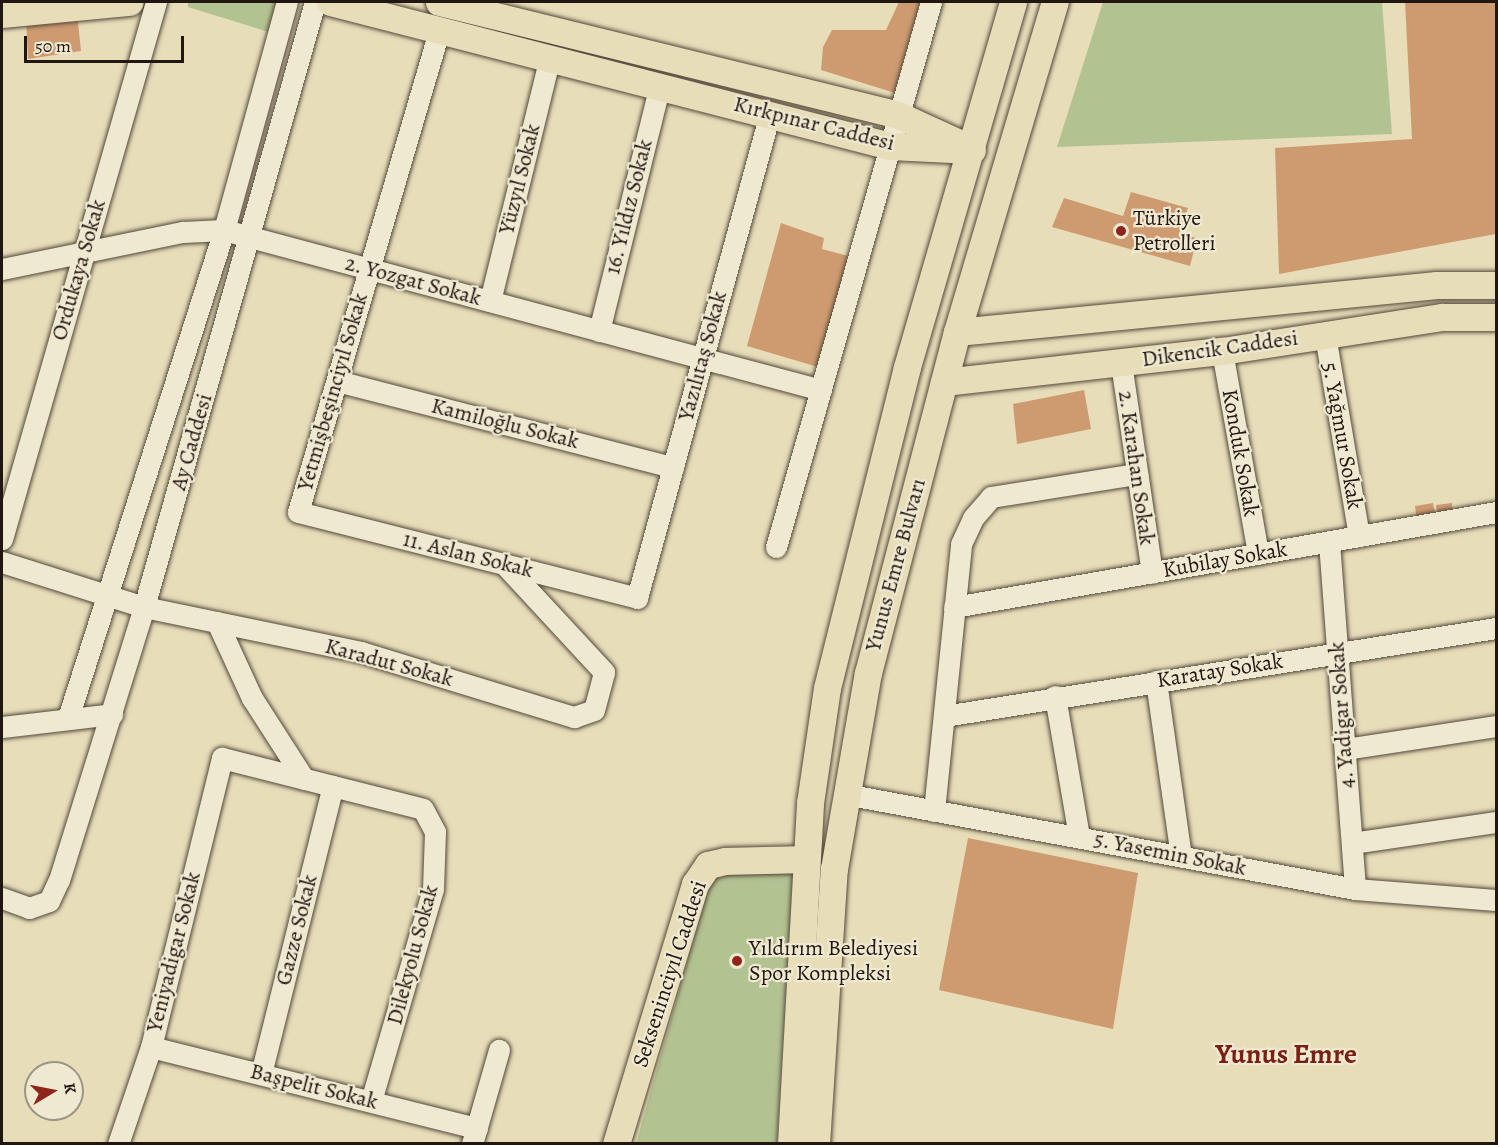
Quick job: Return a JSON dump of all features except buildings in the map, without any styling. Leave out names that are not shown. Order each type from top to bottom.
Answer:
[{"type":"main road","points":[[2,14],[129,2]]},
{"type":"main road","name":"Kırkpınar Caddesi","points":[[330,2],[439,31],[660,84],[890,146],[972,150]]},
{"type":"main road","name":"Kırkpınar Caddesi","points":[[447,2],[898,115],[972,150]]},
{"type":"main road","name":"Yunus Emre Bulvarı","points":[[791,1143],[806,859],[827,688],[904,377],[972,150],[1013,2]]},
{"type":"main road","name":"Yunus Emre Bulvarı","points":[[816,1143],[845,794],[868,673],[957,332],[1055,2]]},
{"type":"main road","points":[[972,150],[1007,160]]},
{"type":"main road","name":"Dikencik Caddesi","points":[[957,332],[1437,285],[1497,285]]},
{"type":"main road","name":"Dikencik Caddesi","points":[[944,382],[1222,351],[1442,317],[1497,317]]},
{"type":"main road","name":"Sekseninciyıl Caddesi","points":[[616,1143],[695,884],[708,865],[725,861],[806,859]]},
{"type":"street","name":"Ordukaya Sokak","points":[[2,539],[156,2]]},
{"type":"street","name":"Ay Caddesi","points":[[68,718],[110,599],[224,230],[287,2]]},
{"type":"street","name":"Ay Caddesi","points":[[2,898],[29,908],[49,901],[59,880],[144,607],[251,237],[315,2]]},
{"type":"street","points":[[776,547],[931,2]]},
{"type":"street","name":"Yetmişbeşinciyıl Sokak","points":[[298,512],[439,31]]},
{"type":"street","name":"Yüzyıl Sokak","points":[[490,301],[550,57]]},
{"type":"street","name":"16. Yıldız Sokak","points":[[599,331],[660,84]]},
{"type":"street","name":"Yazılıtaş Sokak","points":[[637,598],[770,113]]},
{"type":"street","name":"2. Yozgat Sokak","points":[[2,269],[183,232],[224,230],[821,390]]},
{"type":"street","name":"5. Yağmur Sokak","points":[[1325,335],[1359,536]]},
{"type":"street","name":"Konduk Sokak","points":[[1222,351],[1258,554]]},
{"type":"street","name":"2. Karahan Sokak","points":[[1121,363],[1152,573]]},
{"type":"street","name":"Kamiloğlu Sokak","points":[[337,381],[673,467]]},
{"type":"street","points":[[934,811],[961,544],[991,497],[1137,474]]},
{"type":"street","name":"11. Aslan Sokak","points":[[298,512],[637,598]]},
{"type":"street","name":"Kubilay Sokak","points":[[954,607],[1497,512]]},
{"type":"street","name":"4. Yadigar Sokak","points":[[1329,542],[1355,889]]},
{"type":"street","name":"Karadut Sokak","points":[[2,562],[110,599],[361,652],[574,717],[594,710],[604,672],[504,564]]},
{"type":"street","points":[[217,622],[252,698],[304,778],[333,786]]},
{"type":"street","name":"Karatay Sokak","points":[[944,716],[1055,696],[1497,628]]},
{"type":"street","points":[[1156,681],[1181,856]]},
{"type":"street","points":[[1055,696],[1079,836]]},
{"type":"street","points":[[2,727],[112,714]]},
{"type":"street","points":[[1345,749],[1497,726]]},
{"type":"street","name":"Yeniyadigar Sokak","points":[[118,1143],[151,1047],[222,758],[304,778]]},
{"type":"street","name":"Dilekyolu Sokak","points":[[333,786],[423,809],[435,832],[433,889],[371,1101]]},
{"type":"street","name":"Gazze Sokak","points":[[261,1074],[333,786]]},
{"type":"street","name":"5. Yasemin Sokak","points":[[845,794],[1355,889],[1497,900]]},
{"type":"street","points":[[1352,843],[1497,822]]},
{"type":"street","name":"Başpelit Sokak","points":[[151,1047],[371,1101],[475,1136]]},
{"type":"street","points":[[475,1136],[499,1050]]},
{"type":"green space","points":[[284,2],[275,34],[188,7],[188,3]]},
{"type":"green space","points":[[1103,2],[1382,2],[1392,134],[1057,147]]},
{"type":"green space","name":"Yıldırım Belediyesi Spor Kompleksi","points":[[793,867],[777,1143],[636,1144],[712,873]]},
{"type":"place","name":"Türkiye Petrolleri","points":[[1121,231]]},
{"type":"place","name":"Yıldırım Belediyesi Spor Kompleksi","points":[[737,961]]},
{"type":"district","name":"Yunus Emre","points":[[1286,1054]]}]
